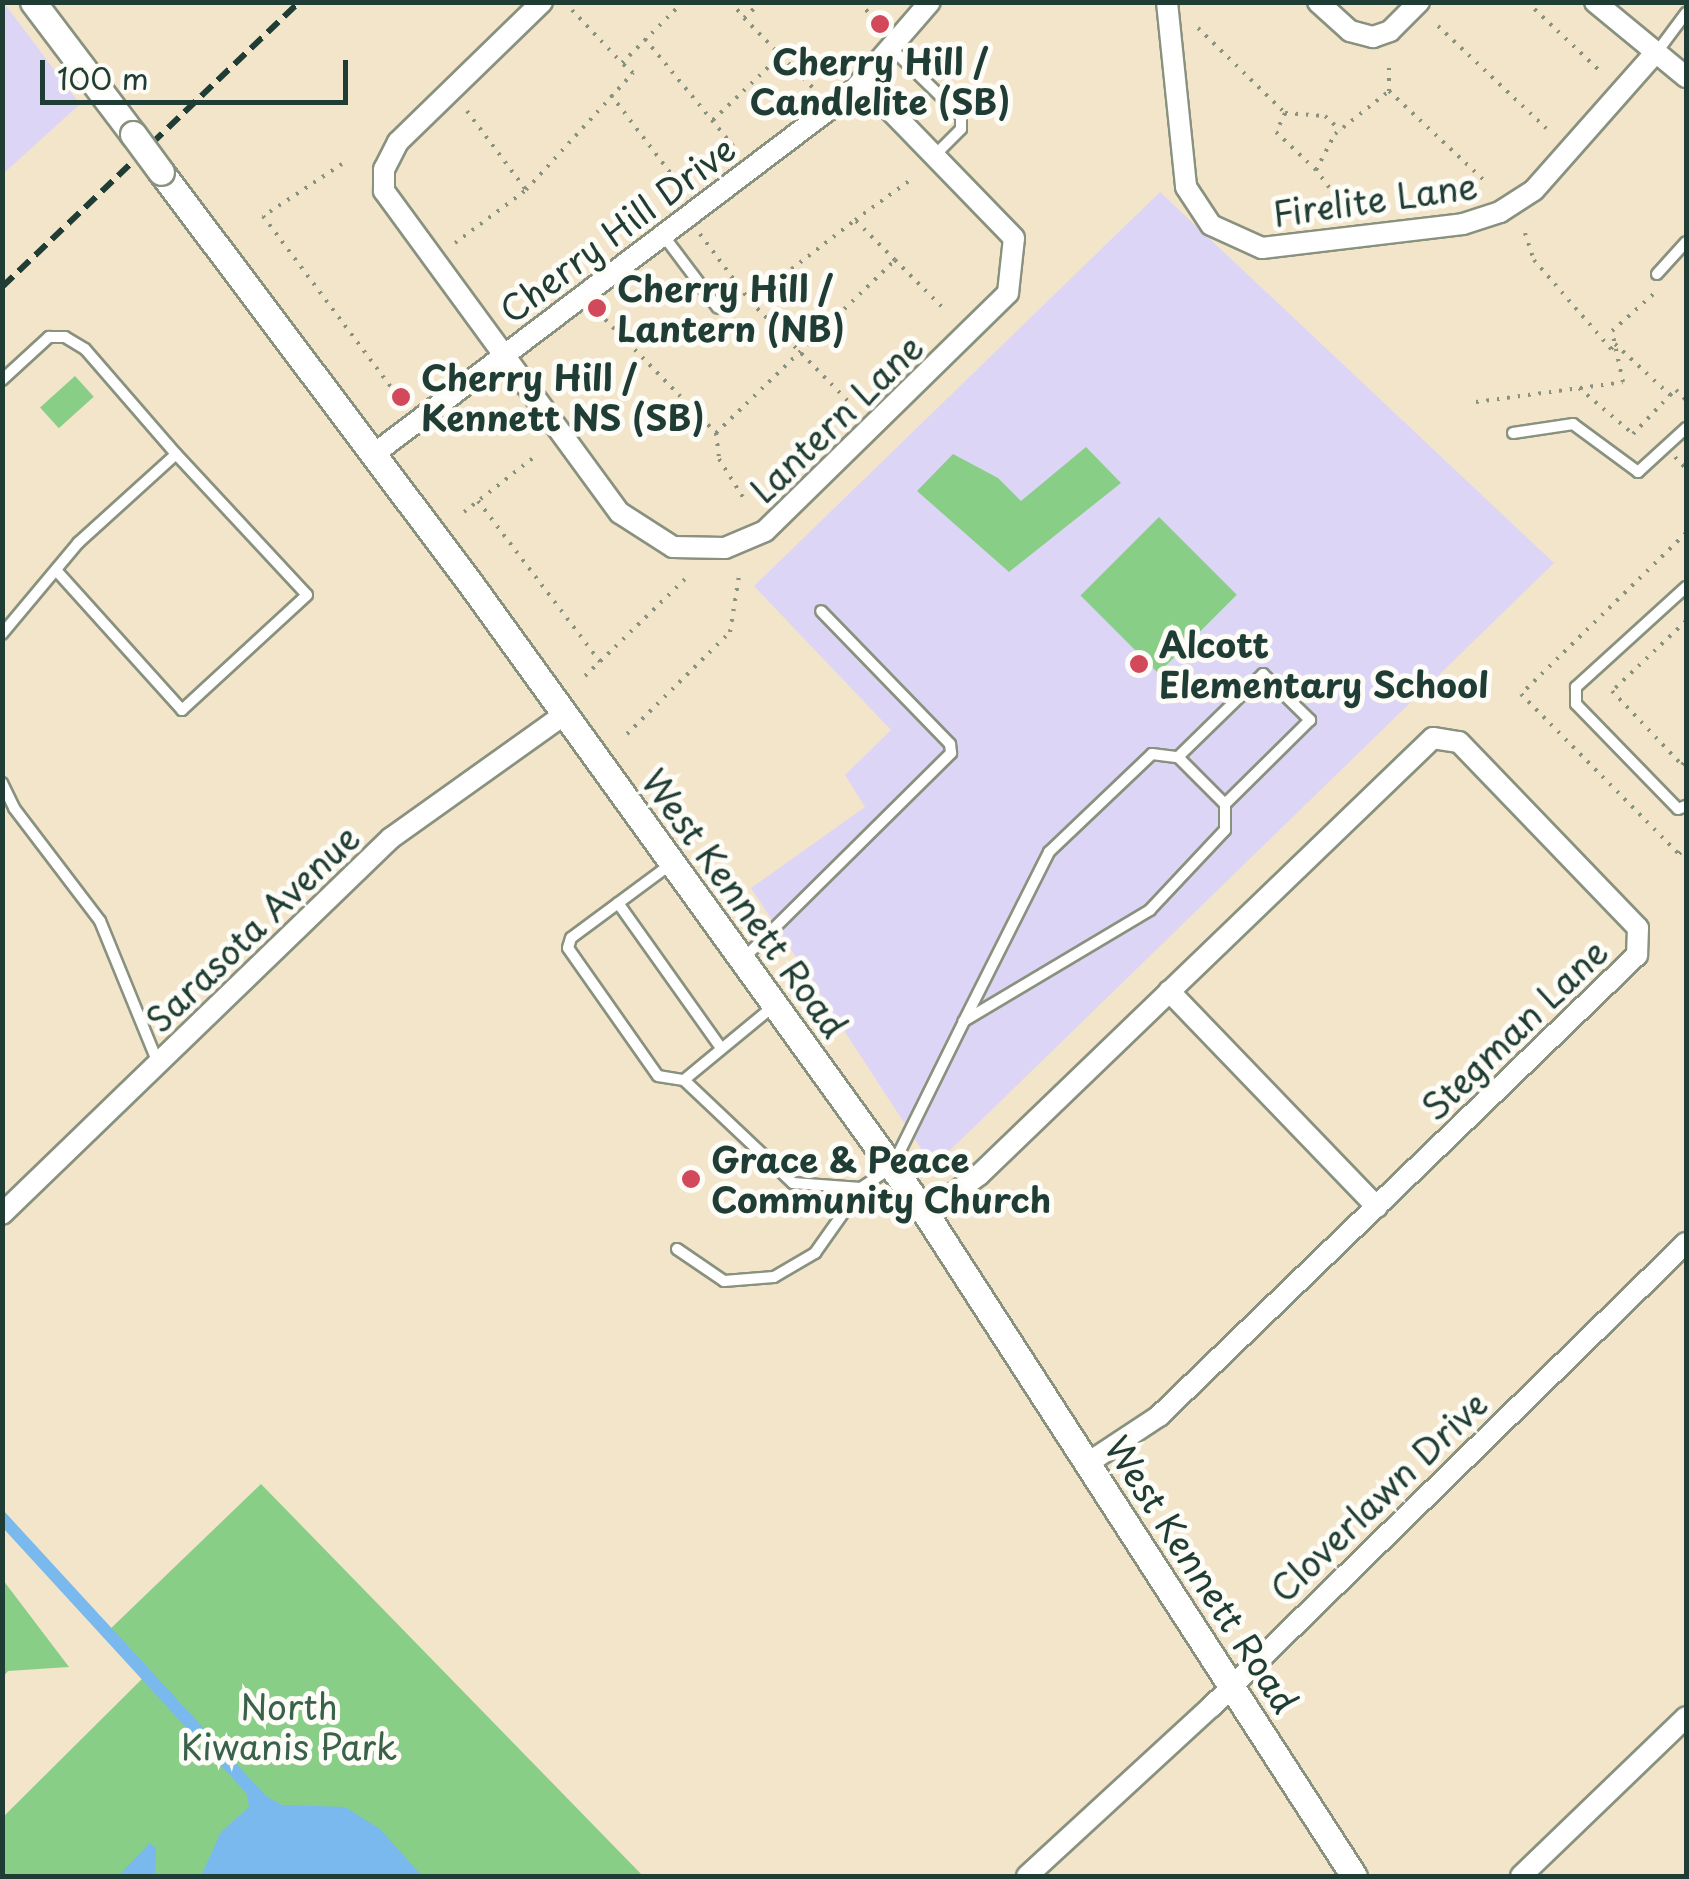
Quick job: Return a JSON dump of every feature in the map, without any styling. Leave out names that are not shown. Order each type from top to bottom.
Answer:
[{"type":"street","name":"West Kennett Road","points":[[33,2],[566,713],[926,1214],[1354,1876]]},
{"type":"street","name":"Lantern Lane","points":[[542,2],[398,142],[384,169],[392,210],[640,530],[694,550],[748,541],[780,519],[1008,292],[1014,238],[863,82]]},
{"type":"street","name":"Cherry Hill Drive","points":[[374,454],[863,82],[930,2]]},
{"type":"street","name":"Firelite Lane","points":[[1167,2],[1186,187],[1211,225],[1262,248],[1462,224],[1500,212],[1534,190],[1656,52]]},
{"type":"street","points":[[1318,2],[1366,36],[1390,32],[1418,2]]},
{"type":"street","points":[[1595,2],[1686,77]]},
{"type":"street","name":"Sarasota Avenue","points":[[2,1214],[392,838],[566,713]]},
{"type":"street","name":"Stegman Lane","points":[[926,1214],[979,1175],[1432,738],[1456,740],[1638,928],[1641,948],[1377,1206],[1159,1416],[1088,1463]]},
{"type":"street","points":[[1169,991],[1377,1206]]},
{"type":"street","name":"Cloverlawn Drive","points":[[1027,1876],[1231,1685],[1686,1242]]},
{"type":"street","points":[[1521,1876],[1686,1716]]},
{"type":"lane","points":[[1656,52],[1686,10],[1680,2]]},
{"type":"lane","points":[[892,49],[961,116],[961,128],[935,155]]},
{"type":"lane","points":[[663,235],[718,308]]},
{"type":"lane","points":[[1656,274],[1686,242]]},
{"type":"lane","points":[[2,380],[49,337],[65,337],[85,349],[307,595],[182,710],[56,570]]},
{"type":"lane","points":[[1513,432],[1572,424],[1638,472],[1686,428]]},
{"type":"lane","points":[[2,634],[56,570],[176,454]]},
{"type":"lane","points":[[1686,586],[1576,687],[1576,704],[1678,808],[1686,806]]},
{"type":"lane","points":[[742,959],[951,754],[950,744],[821,611]]},
{"type":"lane","points":[[1178,756],[1263,674],[1310,720],[1224,804]]},
{"type":"lane","points":[[677,1249],[724,1280],[774,1277],[814,1253],[861,1188],[892,1166],[964,1021],[1049,852],[1152,754],[1178,756],[1224,804],[1224,830],[1150,910],[964,1021]]},
{"type":"lane","points":[[2,783],[8,807],[100,922],[158,1064]]},
{"type":"lane","points":[[673,862],[572,938],[568,948],[658,1076],[684,1080],[793,1183],[861,1188]]},
{"type":"lane","points":[[618,903],[721,1048]]},
{"type":"lane","points":[[684,1080],[775,1004]]},
{"type":"path","points":[[622,63],[682,2]]},
{"type":"path","points":[[730,2],[813,88]]},
{"type":"path","points":[[744,18],[761,2]]},
{"type":"path","points":[[858,2],[880,24]]},
{"type":"path","points":[[1527,2],[1600,71]]},
{"type":"path","points":[[455,243],[526,190],[633,72],[572,10]]},
{"type":"path","points":[[1438,26],[1546,128]]},
{"type":"path","points":[[1198,28],[1285,113],[1325,116],[1340,130]]},
{"type":"path","points":[[645,39],[734,147]]},
{"type":"path","points":[[713,120],[781,55]]},
{"type":"path","points":[[1389,67],[1389,92],[1488,184]]},
{"type":"path","points":[[1316,170],[1340,130],[1389,92]]},
{"type":"path","points":[[612,95],[681,187]]},
{"type":"path","points":[[467,111],[526,190]]},
{"type":"path","points":[[1285,113],[1276,132],[1316,170],[1342,204]]},
{"type":"path","points":[[342,164],[263,216],[400,399]]},
{"type":"path","points":[[750,301],[912,178]]},
{"type":"path","points":[[855,220],[946,311]]},
{"type":"path","points":[[1525,233],[1534,260],[1610,349],[1615,344]]},
{"type":"path","points":[[700,234],[750,301],[851,404]]},
{"type":"path","points":[[716,432],[895,260]]},
{"type":"path","points":[[1476,402],[1623,382],[1612,330],[1662,286]]},
{"type":"path","points":[[598,312],[716,432],[719,459],[746,502]]},
{"type":"path","points":[[1615,344],[1670,395]]},
{"type":"path","points":[[1579,388],[1632,434],[1676,390],[1686,400]]},
{"type":"path","points":[[464,512],[538,454]]},
{"type":"path","points":[[478,500],[600,662]]},
{"type":"path","points":[[1686,533],[1520,694],[1679,854],[1686,847]]},
{"type":"path","points":[[627,734],[730,632],[739,576]]},
{"type":"path","points":[[585,676],[684,579]]},
{"type":"path","points":[[1686,622],[1612,691],[1682,765],[1686,760]]},
{"type":"shaded area","points":[[2,3],[80,104],[3,174]]},
{"type":"shaded area","name":"Alcott Elementary School","points":[[1160,192],[1554,563],[933,1167],[751,888],[865,807],[845,775],[891,730],[754,586]]},
{"type":"green space","points":[[75,376],[94,397],[59,428],[40,407]]},
{"type":"green space","points":[[1086,447],[1121,483],[1009,572],[917,491],[953,454],[998,478],[1021,501]]},
{"type":"green space","points":[[1159,517],[1237,595],[1158,673],[1081,595]]},
{"type":"green space","name":"North Kiwanis Park","points":[[261,1484],[643,1876],[3,1876],[2,1818],[147,1674],[106,1633]]},
{"type":"green space","points":[[3,1580],[69,1667],[8,1671],[3,1677]]},
{"type":"water","points":[[3,1510],[266,1796],[282,1805],[345,1807],[380,1829],[422,1876],[201,1876],[221,1832],[249,1807],[247,1794],[3,1528]]},
{"type":"water","points":[[150,1843],[156,1848],[155,1876],[118,1876]]},
{"type":"railway","points":[[2,287],[299,2]]},
{"type":"place","name":"Cherry Hill / Candlelite (SB)","points":[[880,24]]},
{"type":"place","name":"Cherry Hill / Lantern (NB)","points":[[597,308]]},
{"type":"place","name":"Cherry Hill / Kennett NS (SB)","points":[[401,397]]},
{"type":"place","name":"Alcott Elementary School","points":[[1139,664]]},
{"type":"place","name":"Grace & Peace Community Church","points":[[691,1179]]}]
